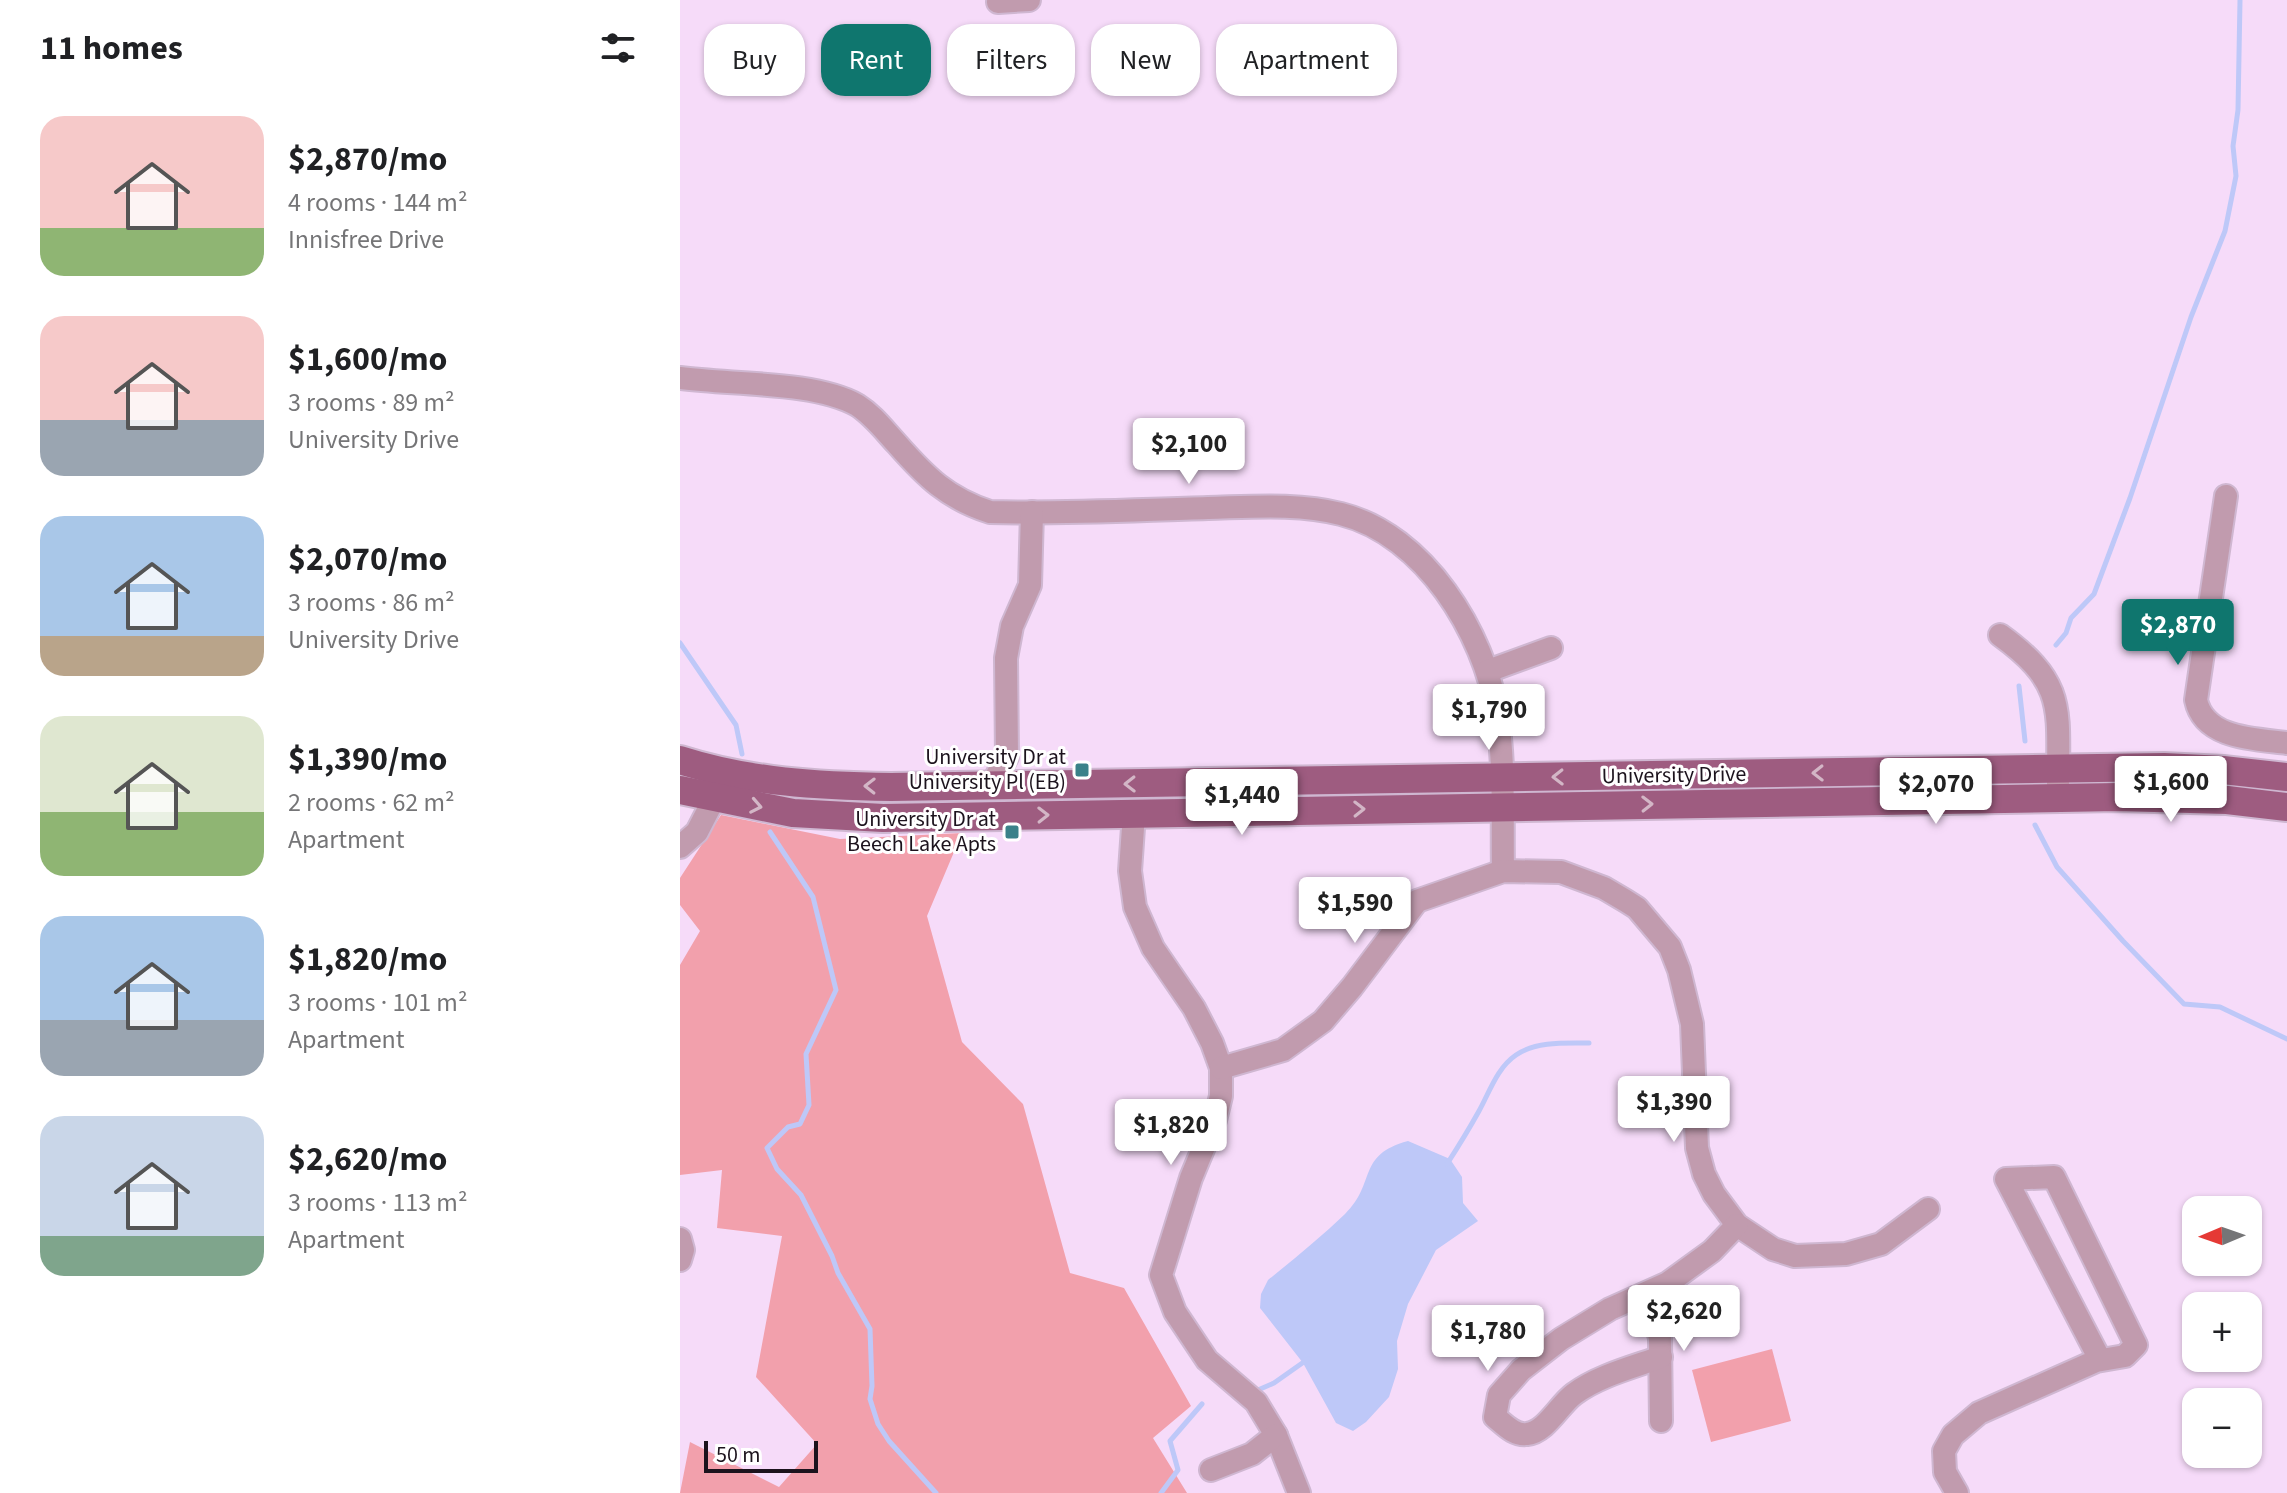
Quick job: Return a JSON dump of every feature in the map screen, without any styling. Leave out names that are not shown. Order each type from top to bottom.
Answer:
[{"type":"main road","name":"University Drive","points":[[680,760],[735,775],[817,786],[1025,786],[2164,767],[2287,777]]},
{"type":"main road","name":"University Drive","points":[[680,790],[793,813],[883,818],[2058,799],[2188,798],[2287,807]]},
{"type":"street","points":[[998,2],[1029,0]]},
{"type":"street","points":[[680,378],[799,388],[854,404],[870,414],[923,473],[947,494],[990,512],[1263,507],[1320,510],[1343,514],[1372,525],[1428,568],[1458,610],[1488,671],[1497,715],[1502,777],[1503,871]]},
{"type":"street","points":[[2226,496],[2196,700],[2198,710],[2206,721],[2230,734],[2287,743]]},
{"type":"street","points":[[991,786],[1007,757],[1006,658],[1012,626],[1030,585],[1032,512]]},
{"type":"street","points":[[2000,635],[2030,659],[2048,682],[2057,719],[2058,799]]},
{"type":"street","points":[[1488,671],[1551,648]]},
{"type":"street","points":[[1007,757],[1025,786]]},
{"type":"street","points":[[680,847],[697,832],[714,799]]},
{"type":"street","points":[[1134,813],[1130,871],[1135,907],[1153,948],[1194,1008],[1221,1068],[1221,1096],[1215,1120],[1187,1192],[1161,1275],[1175,1312],[1207,1360],[1256,1402],[1276,1435],[1299,1493]]},
{"type":"street","points":[[1221,1068],[1283,1050],[1323,1021],[1417,901],[1503,871],[1561,872],[1604,888],[1637,908],[1670,947],[1692,1024],[1697,1148],[1704,1174],[1714,1194],[1737,1225],[1773,1249],[1795,1256],[1846,1254],[1881,1244],[1928,1209]]},
{"type":"street","points":[[1957,1493],[1945,1472],[1944,1451],[1953,1435],[1979,1413],[2096,1361],[2125,1356],[2136,1345],[2054,1177],[2006,1179],[2096,1352],[2096,1361]]},
{"type":"street","points":[[1661,1357],[1591,1384],[1574,1394],[1541,1428],[1529,1434],[1516,1434],[1495,1417],[1499,1395],[1521,1370],[1561,1339],[1610,1309],[1668,1283],[1712,1251],[1737,1225]]},
{"type":"street","points":[[680,1239],[683,1250],[680,1260]]},
{"type":"street","points":[[1648,1294],[1660,1338],[1661,1421]]},
{"type":"street","points":[[1211,1470],[1252,1454],[1276,1435]]},
{"type":"shaded area","points":[[721,815],[840,839],[962,833],[927,916],[962,1042],[1023,1104],[1070,1273],[1124,1288],[1191,1406],[1153,1438],[1187,1493],[680,1493],[690,1442],[779,1487],[817,1444],[756,1377],[782,1236],[717,1228],[722,1170],[680,1175],[680,965],[700,931],[680,905],[680,878]]},
{"type":"shaded area","points":[[1772,1349],[1791,1421],[1711,1442],[1692,1370]]},
{"type":"water","points":[[1408,1141],[1450,1159],[1462,1177],[1463,1203],[1478,1221],[1436,1250],[1408,1304],[1397,1341],[1398,1369],[1389,1397],[1353,1431],[1336,1423],[1303,1363],[1260,1308],[1261,1294],[1268,1280],[1355,1203],[1369,1171],[1381,1154]]},
{"type":"waterway","points":[[2056,645],[2066,633],[2071,618],[2094,594],[2191,317],[2225,231],[2236,176],[2233,146],[2238,110],[2240,0]]},
{"type":"waterway","points":[[680,643],[736,725],[742,754]]},
{"type":"waterway","points":[[2019,686],[2025,741]]},
{"type":"waterway","points":[[2035,825],[2057,867],[2184,1004],[2220,1007],[2287,1039]]},
{"type":"waterway","points":[[770,832],[813,897],[836,990],[806,1054],[809,1105],[800,1124],[788,1127],[767,1148],[777,1169],[801,1195],[838,1273],[870,1329],[870,1399],[878,1424],[889,1441],[936,1493]]},
{"type":"waterway","points":[[1447,1164],[1509,1060],[1524,1050],[1542,1045],[1589,1043]]},
{"type":"waterway","points":[[1258,1390],[1274,1383],[1308,1359]]},
{"type":"waterway","points":[[1161,1493],[1178,1470],[1170,1441],[1202,1404]]},
{"type":"place","name":"University Dr at University Pl (EB)","points":[[1082,770]]},
{"type":"place","name":"University Dr at Beech Lake Apts","points":[[1012,832]]}]
